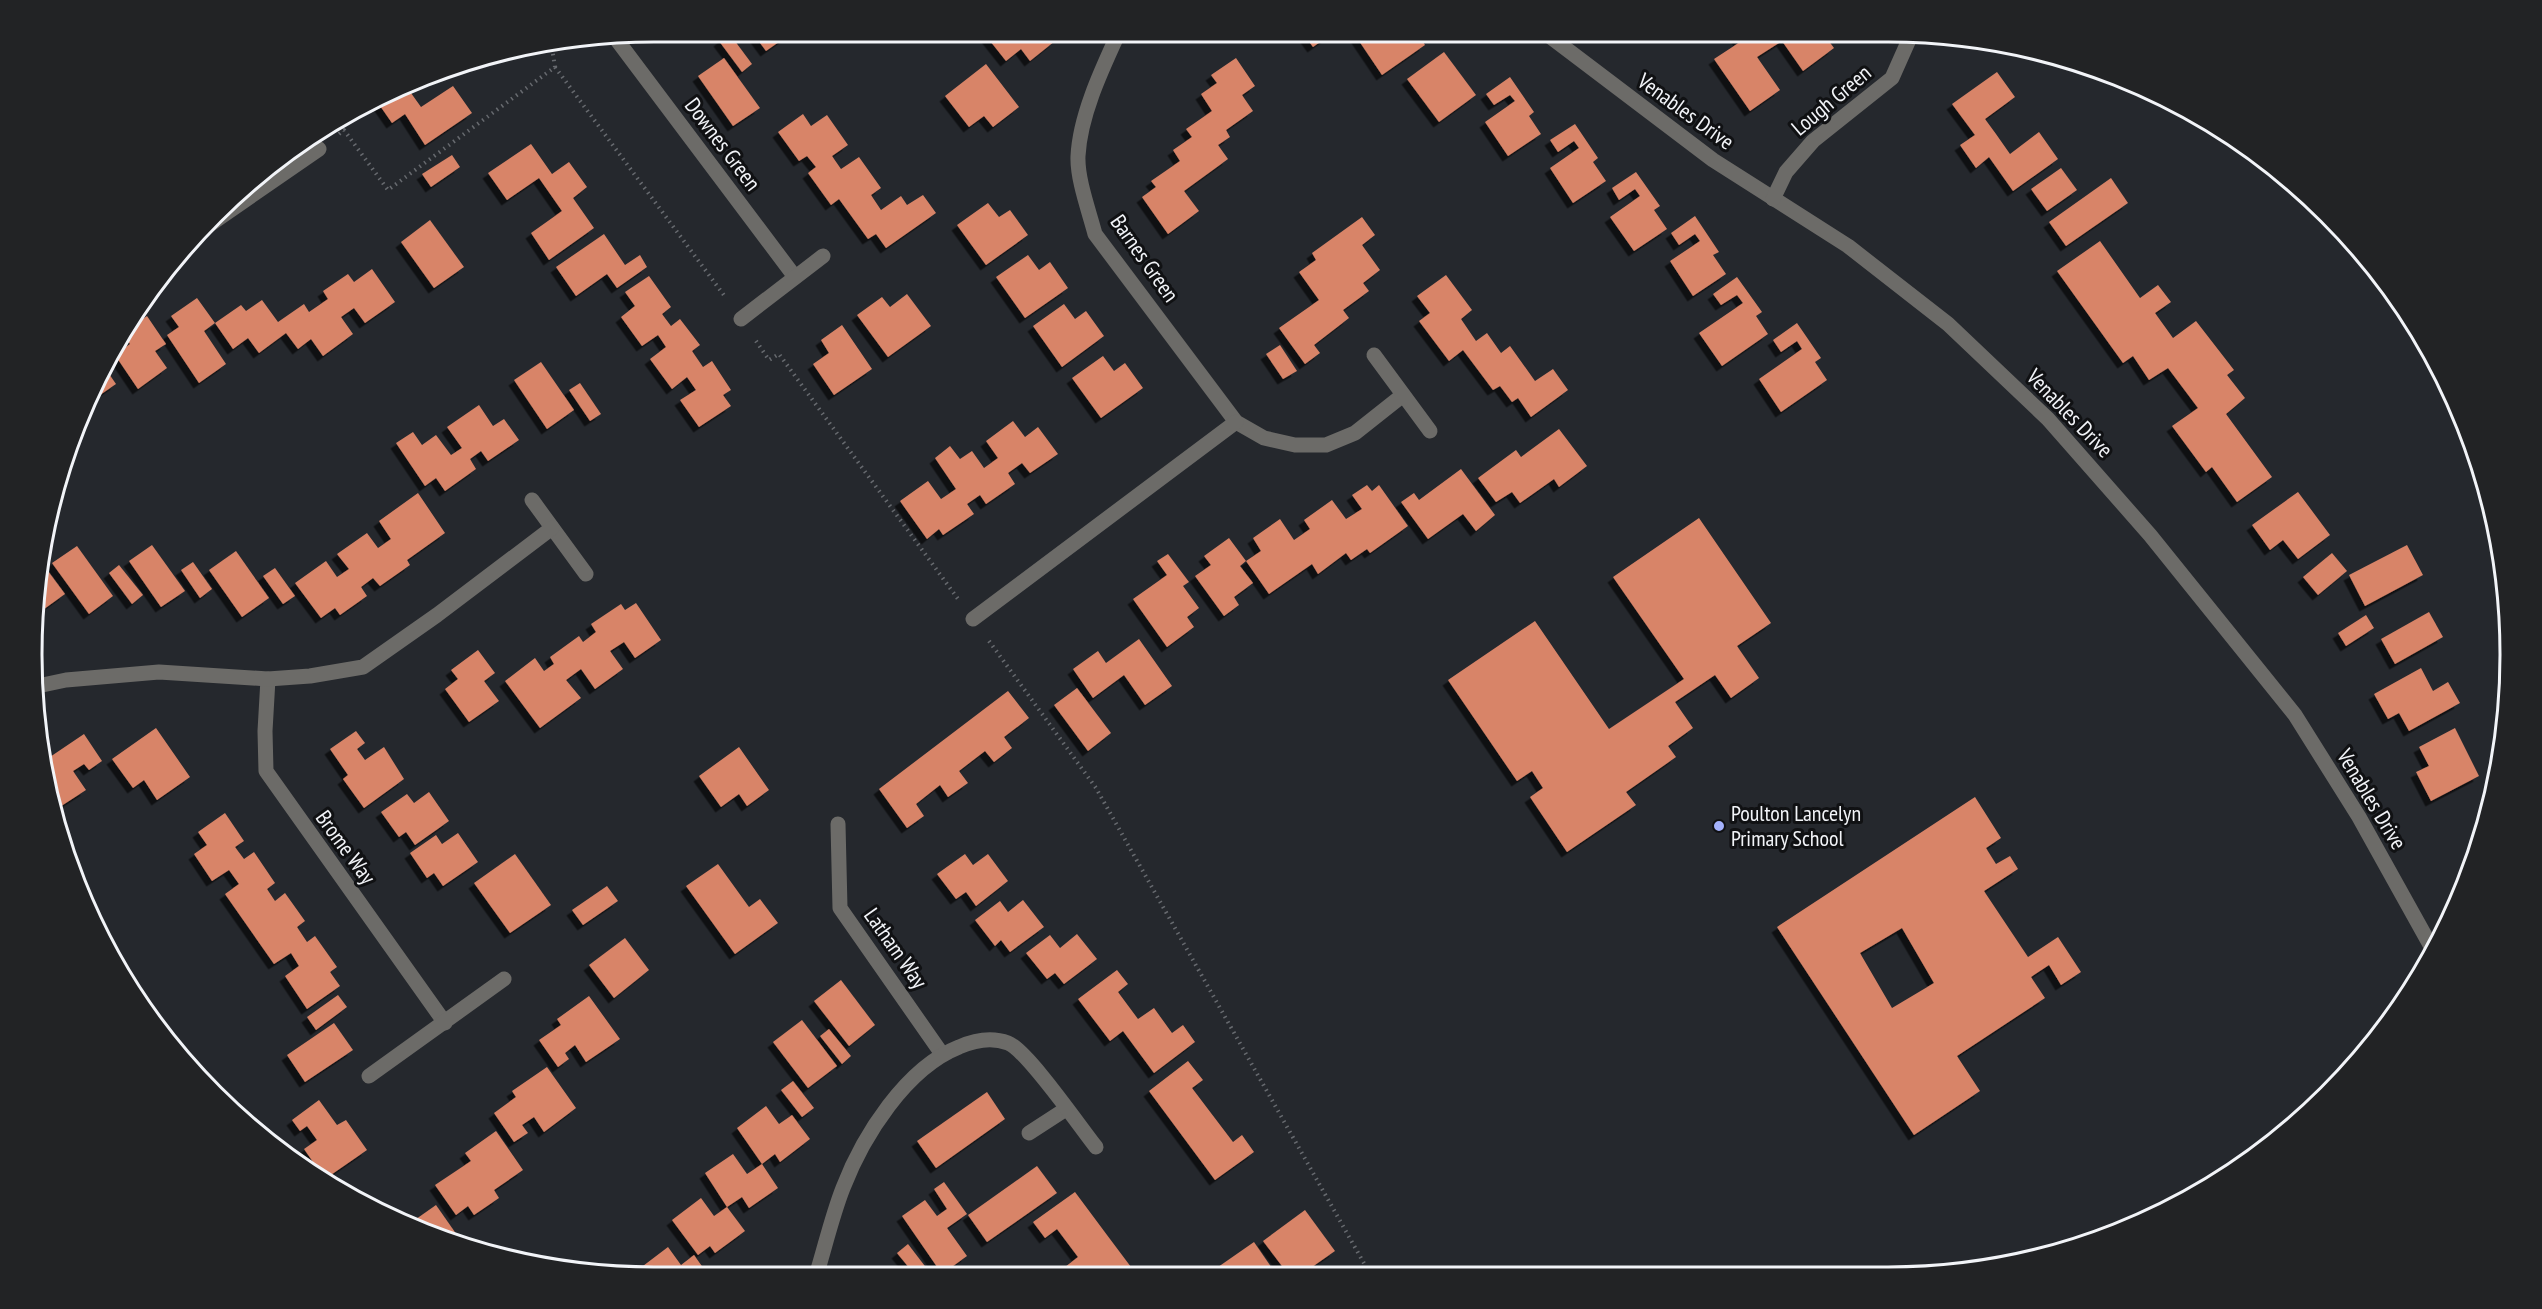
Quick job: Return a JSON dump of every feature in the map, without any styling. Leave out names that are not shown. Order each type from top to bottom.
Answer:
[{"type":"street","name":"Barnes Green","points":[[1115,42],[1097,81],[1078,157],[1084,196],[1095,234],[1236,422],[1264,438],[1295,445],[1326,445],[1355,433],[1403,395]]},
{"type":"street","name":"Venables Drive","points":[[1557,42],[1713,160],[1848,246],[1948,324],[2048,418],[2150,535],[2295,715],[2358,817],[2428,942]]},
{"type":"street","name":"Lough Green","points":[[1773,199],[1786,172],[1813,141],[1892,78],[1908,42]]},
{"type":"street","name":"Downes Green","points":[[621,43],[795,277]]},
{"type":"street","points":[[240,204],[319,150]]},
{"type":"street","points":[[741,319],[823,256]]},
{"type":"street","points":[[1374,355],[1430,431]]},
{"type":"street","points":[[973,620],[1236,422]]},
{"type":"street","points":[[532,500],[586,574]]},
{"type":"street","points":[[43,685],[66,680],[159,672],[268,679],[310,676],[363,667],[437,615],[552,528]]},
{"type":"street","name":"Brome Way","points":[[268,679],[265,731],[266,771],[445,1023]]},
{"type":"street","name":"Latham Way","points":[[838,824],[840,908],[942,1054]]},
{"type":"street","points":[[369,1076],[504,979]]},
{"type":"street","points":[[819,1267],[843,1187],[877,1121],[910,1079],[942,1054],[968,1043],[989,1039],[1010,1043],[1031,1063],[1096,1147]]},
{"type":"street","points":[[1029,1133],[1066,1109]]},
{"type":"path","points":[[553,51],[555,67],[769,360],[778,354],[1096,788],[1366,1267]]},
{"type":"path","points":[[319,150],[344,130],[388,190],[555,67]]},
{"type":"building","points":[[720,42],[736,42],[752,64],[742,72]]},
{"type":"building","points":[[759,42],[779,42],[766,51]]},
{"type":"building","points":[[991,42],[1054,42],[1030,61],[1021,49],[1006,61]]},
{"type":"building","points":[[1309,42],[1320,42],[1313,47]]},
{"type":"building","points":[[1360,42],[1423,42],[1425,45],[1382,75]]},
{"type":"building","points":[[1740,42],[1780,42],[1757,57],[1780,90],[1750,111],[1714,59]]},
{"type":"building","points":[[1783,42],[1830,42],[1834,48],[1803,71]]},
{"type":"building","points":[[1444,52],[1476,95],[1439,122],[1407,79]]},
{"type":"building","points":[[724,58],[760,108],[733,126],[698,76]]},
{"type":"building","points":[[1236,58],[1255,86],[1242,95],[1253,111],[1226,130],[1230,137],[1218,145],[1228,159],[1184,191],[1199,211],[1168,234],[1142,197],[1156,187],[1151,181],[1180,161],[1173,150],[1192,137],[1186,129],[1212,111],[1201,94],[1217,83],[1211,75]]},
{"type":"building","points":[[986,64],[1019,107],[993,127],[984,116],[969,127],[945,96]]},
{"type":"building","points":[[1997,72],[2015,97],[1985,119],[2010,154],[2039,132],[2058,159],[2013,191],[1989,157],[1976,168],[1960,145],[1975,135],[1952,104]]},
{"type":"building","points":[[1510,77],[1534,112],[1529,116],[1541,134],[1508,156],[1485,122],[1515,101],[1510,95],[1494,105],[1486,94]]},
{"type":"building","points":[[453,86],[472,113],[425,145],[405,114],[392,123],[381,107],[411,93],[421,107]]},
{"type":"building","points":[[803,114],[811,126],[827,115],[848,145],[832,156],[841,169],[859,157],[881,188],[871,195],[881,210],[901,196],[907,205],[923,195],[936,213],[886,248],[876,234],[868,239],[839,199],[831,205],[808,173],[816,167],[807,156],[799,161],[778,132]]},
{"type":"building","points":[[1575,124],[1598,158],[1593,162],[1606,181],[1573,203],[1550,168],[1579,148],[1574,141],[1558,152],[1550,140]]},
{"type":"building","points":[[531,144],[552,174],[569,162],[587,187],[573,198],[594,228],[549,260],[531,233],[562,211],[539,178],[507,200],[488,173]]},
{"type":"building","points":[[452,155],[460,167],[431,187],[422,174]]},
{"type":"building","points":[[2061,168],[2077,190],[2047,211],[2031,189]]},
{"type":"building","points":[[1636,172],[1660,206],[1654,210],[1667,229],[1634,251],[1610,217],[1640,196],[1635,189],[1619,200],[1612,188]]},
{"type":"building","points":[[2111,178],[2128,203],[2066,246],[2049,222]]},
{"type":"building","points":[[988,203],[999,217],[1010,210],[1028,235],[986,265],[957,225]]},
{"type":"building","points":[[1695,216],[1719,252],[1713,255],[1726,274],[1693,296],[1670,261],[1700,241],[1695,234],[1679,245],[1671,233]]},
{"type":"building","points":[[1362,217],[1375,235],[1362,245],[1380,270],[1363,283],[1369,291],[1343,310],[1349,318],[1314,345],[1320,353],[1305,364],[1279,328],[1319,300],[1299,272],[1316,260],[1312,253]]},
{"type":"building","points":[[430,220],[464,267],[434,288],[401,242]]},
{"type":"building","points":[[604,234],[625,265],[640,255],[647,267],[617,288],[607,274],[576,296],[556,267]]},
{"type":"building","points":[[2100,241],[2140,298],[2158,285],[2171,302],[2155,313],[2173,338],[2196,321],[2234,370],[2227,375],[2245,398],[2226,414],[2272,477],[2237,502],[2212,467],[2206,472],[2172,426],[2198,408],[2168,368],[2149,380],[2133,356],[2123,363],[2057,271]]},
{"type":"building","points":[[1028,255],[1039,270],[1050,262],[1068,288],[1025,318],[996,277]]},
{"type":"building","points":[[372,269],[395,302],[365,323],[354,308],[341,317],[353,334],[323,356],[311,339],[298,349],[286,333],[259,353],[248,338],[233,349],[215,323],[241,305],[246,311],[262,300],[278,322],[304,304],[309,312],[328,299],[323,291],[348,274],[354,282]]},
{"type":"building","points":[[1446,275],[1472,310],[1461,319],[1476,341],[1487,333],[1501,353],[1510,346],[1535,381],[1553,369],[1568,390],[1531,417],[1518,398],[1512,402],[1500,386],[1493,390],[1463,350],[1449,361],[1419,321],[1430,313],[1417,296]]},
{"type":"building","points":[[649,276],[671,307],[662,314],[671,326],[680,319],[700,345],[692,351],[703,367],[712,361],[731,390],[723,395],[731,406],[699,427],[680,400],[696,390],[687,377],[672,389],[650,359],[666,347],[658,335],[642,346],[621,317],[635,306],[625,292]]},
{"type":"building","points":[[1737,277],[1762,312],[1756,316],[1768,334],[1722,366],[1699,333],[1743,303],[1737,295],[1721,305],[1713,294]]},
{"type":"building","points":[[907,294],[931,326],[888,357],[857,315],[882,297],[890,307]]},
{"type":"building","points":[[197,298],[215,323],[204,331],[226,364],[199,383],[167,335],[179,327],[171,316]]},
{"type":"building","points":[[1064,304],[1075,319],[1086,311],[1104,336],[1062,367],[1033,326]]},
{"type":"building","points":[[147,316],[166,344],[155,351],[167,368],[138,389],[118,359],[124,349],[130,344],[128,341],[141,320]]},
{"type":"building","points":[[1797,323],[1821,358],[1815,362],[1827,380],[1781,412],[1759,379],[1802,349],[1797,341],[1781,352],[1773,340]]},
{"type":"building","points":[[842,325],[872,369],[834,395],[813,364],[829,353],[821,340]]},
{"type":"building","points":[[1280,345],[1297,371],[1283,379],[1266,354]]},
{"type":"building","points":[[1103,356],[1114,371],[1125,363],[1143,388],[1101,418],[1072,378]]},
{"type":"building","points":[[541,362],[574,410],[547,429],[514,380]]},
{"type":"building","points":[[110,375],[116,384],[100,395]]},
{"type":"building","points":[[580,383],[601,414],[590,421],[569,390]]},
{"type":"building","points":[[479,405],[493,426],[504,419],[519,440],[488,461],[481,451],[470,459],[476,469],[445,491],[436,478],[425,486],[396,443],[413,432],[422,445],[436,435],[451,455],[462,448],[447,427]]},
{"type":"building","points":[[1013,421],[1025,437],[1038,427],[1058,454],[1030,473],[1022,463],[1008,473],[1015,484],[986,504],[980,495],[967,504],[974,514],[943,535],[939,529],[927,539],[900,501],[928,481],[941,499],[956,489],[935,458],[950,446],[960,459],[972,451],[984,468],[998,458],[986,441]]},
{"type":"building","points":[[1559,429],[1587,466],[1559,487],[1554,479],[1520,503],[1512,492],[1496,502],[1478,478],[1516,450],[1521,457]]},
{"type":"building","points":[[1461,469],[1495,515],[1476,531],[1463,514],[1428,539],[1401,502],[1414,493],[1419,500]]},
{"type":"building","points":[[1367,485],[1372,491],[1379,485],[1408,526],[1370,553],[1367,549],[1351,560],[1346,553],[1318,574],[1312,564],[1269,594],[1246,561],[1261,551],[1253,538],[1280,519],[1294,540],[1310,529],[1304,520],[1332,500],[1346,519],[1362,509],[1352,495]]},
{"type":"building","points":[[2298,492],[2330,535],[2298,559],[2283,540],[2270,550],[2252,525]]},
{"type":"building","points":[[418,493],[445,533],[407,560],[410,565],[380,586],[373,578],[361,587],[367,596],[340,615],[335,608],[321,618],[295,583],[326,561],[337,577],[349,569],[337,554],[367,533],[378,548],[391,539],[379,521]]},
{"type":"building","points":[[1699,518],[1771,623],[1737,646],[1759,678],[1731,698],[1715,675],[1675,702],[1693,728],[1668,746],[1676,757],[1626,792],[1636,805],[1567,852],[1530,797],[1543,788],[1532,771],[1517,781],[1448,680],[1535,621],[1609,729],[1684,679],[1613,577]]},
{"type":"building","points":[[1229,538],[1246,561],[1240,566],[1253,583],[1234,597],[1239,605],[1224,616],[1195,576],[1211,565],[1204,556]]},
{"type":"building","points":[[152,545],[185,591],[161,607],[129,561]]},
{"type":"building","points":[[2407,545],[2423,575],[2365,606],[2349,575]]},
{"type":"building","points":[[77,546],[113,596],[89,614],[52,563]]},
{"type":"building","points":[[236,551],[269,598],[242,617],[209,570]]},
{"type":"building","points":[[2332,553],[2347,571],[2318,595],[2303,577]]},
{"type":"building","points":[[1168,554],[1189,582],[1183,586],[1199,608],[1187,617],[1194,627],[1167,647],[1133,599],[1167,575],[1157,561]]},
{"type":"building","points":[[193,562],[212,589],[200,598],[181,570]]},
{"type":"building","points":[[119,565],[143,595],[132,604],[109,573]]},
{"type":"building","points":[[275,568],[295,596],[283,604],[263,576]]},
{"type":"building","points":[[48,571],[65,594],[43,609],[47,575]]},
{"type":"building","points":[[636,603],[661,640],[635,658],[624,642],[610,651],[623,669],[595,689],[581,669],[566,680],[581,698],[540,728],[505,681],[535,658],[544,671],[554,664],[550,657],[579,636],[583,642],[596,632],[591,624],[621,604],[625,610]]},
{"type":"building","points":[[2429,612],[2443,637],[2395,664],[2381,639]]},
{"type":"building","points":[[2366,615],[2374,628],[2346,646],[2338,633]]},
{"type":"building","points":[[1139,639],[1172,686],[1145,705],[1124,675],[1093,698],[1073,669],[1098,651],[1106,663]]},
{"type":"building","points":[[478,650],[495,673],[484,681],[499,701],[469,722],[445,689],[458,679],[451,670]]},
{"type":"building","points":[[2421,668],[2433,691],[2448,682],[2460,703],[2409,731],[2399,713],[2388,719],[2374,694]]},
{"type":"building","points":[[1077,688],[1111,733],[1088,751],[1054,705]]},
{"type":"building","points":[[1008,691],[1029,718],[1004,737],[1012,748],[994,762],[985,751],[959,771],[968,783],[948,797],[940,785],[916,804],[924,816],[907,828],[879,789]]},
{"type":"building","points":[[156,728],[190,777],[157,800],[144,780],[133,788],[112,759]]},
{"type":"building","points":[[2455,728],[2479,776],[2431,801],[2416,772],[2429,766],[2419,747]]},
{"type":"building","points":[[356,731],[365,743],[357,749],[365,760],[384,747],[404,779],[364,808],[343,779],[348,775],[330,749]]},
{"type":"building","points":[[84,734],[102,761],[89,770],[84,764],[73,771],[86,790],[61,806],[51,756]]},
{"type":"building","points":[[739,747],[769,790],[747,806],[739,794],[721,807],[699,776]]},
{"type":"building","points":[[429,792],[449,821],[415,845],[406,832],[399,837],[381,812],[407,794],[414,803]]},
{"type":"building","points":[[1975,797],[2001,838],[1986,848],[1996,864],[2010,856],[2018,869],[1984,891],[2028,957],[2058,937],[2081,972],[2061,985],[2049,965],[2031,977],[2045,998],[1957,1056],[1980,1091],[1914,1135],[1777,927]],"holes":[[[1902,928],[1934,983],[1892,1008],[1860,953]]]},
{"type":"building","points":[[225,813],[244,841],[235,847],[244,859],[254,852],[275,883],[267,889],[275,901],[285,893],[305,921],[297,927],[307,942],[315,936],[337,967],[330,972],[340,986],[307,1009],[285,976],[299,966],[291,953],[274,964],[225,894],[239,884],[229,870],[212,881],[194,854],[207,845],[198,832]]},
{"type":"building","points":[[458,833],[478,862],[443,886],[434,873],[427,878],[410,853],[436,835],[442,844]]},
{"type":"building","points":[[515,854],[551,905],[510,933],[474,883]]},
{"type":"building","points":[[965,854],[973,865],[988,854],[1008,881],[976,906],[966,892],[956,899],[937,874]]},
{"type":"building","points":[[718,864],[749,907],[760,899],[778,923],[735,954],[686,886]]},
{"type":"building","points":[[607,886],[618,901],[583,925],[572,910]]},
{"type":"building","points":[[1023,900],[1044,927],[1010,952],[1001,940],[995,946],[975,920],[1000,901],[1008,912]]},
{"type":"building","points":[[1077,934],[1097,959],[1064,984],[1055,973],[1047,979],[1026,953],[1050,935],[1060,948]]},
{"type":"building","points":[[625,938],[649,970],[614,998],[589,965]]},
{"type":"building","points":[[1117,970],[1128,984],[1118,992],[1138,1019],[1154,1008],[1172,1033],[1183,1025],[1195,1042],[1154,1073],[1123,1031],[1110,1041],[1078,999]]},
{"type":"building","points":[[841,980],[875,1025],[849,1046],[814,1001]]},
{"type":"building","points":[[338,995],[347,1007],[316,1030],[307,1017]]},
{"type":"building","points":[[589,996],[620,1039],[586,1062],[575,1045],[565,1053],[569,1059],[558,1067],[539,1040],[561,1025],[557,1019]]},
{"type":"building","points":[[802,1020],[837,1066],[808,1088],[773,1042]]},
{"type":"building","points":[[334,1023],[353,1050],[305,1082],[287,1055]]},
{"type":"building","points":[[829,1029],[851,1056],[842,1064],[820,1036]]},
{"type":"building","points":[[1188,1061],[1203,1080],[1192,1088],[1233,1142],[1242,1135],[1254,1152],[1215,1180],[1149,1091]]},
{"type":"building","points":[[547,1067],[576,1108],[544,1132],[534,1117],[522,1125],[528,1133],[514,1142],[494,1113],[516,1097],[512,1091]]},
{"type":"building","points":[[793,1081],[814,1108],[802,1117],[781,1090]]},
{"type":"building","points":[[987,1092],[1005,1119],[936,1168],[917,1141]]},
{"type":"building","points":[[319,1100],[337,1125],[346,1120],[367,1150],[331,1175],[315,1165],[304,1149],[317,1140],[307,1126],[300,1131],[292,1120]]},
{"type":"building","points":[[766,1106],[779,1124],[792,1115],[810,1139],[780,1162],[775,1154],[762,1164],[737,1128]]},
{"type":"building","points":[[496,1131],[523,1170],[494,1190],[499,1198],[474,1215],[468,1206],[456,1215],[435,1185],[471,1161],[465,1153]]},
{"type":"building","points":[[733,1154],[747,1174],[762,1164],[778,1188],[749,1208],[742,1197],[727,1207],[705,1173]]},
{"type":"building","points":[[1037,1166],[1057,1193],[987,1242],[968,1215]]},
{"type":"building","points":[[944,1182],[967,1214],[947,1228],[967,1256],[952,1267],[937,1267],[902,1216],[925,1200],[937,1216],[947,1209],[934,1189]]},
{"type":"building","points":[[1075,1192],[1131,1267],[1065,1267],[1078,1257],[1057,1229],[1045,1238],[1033,1222]]},
{"type":"building","points":[[701,1198],[714,1216],[727,1207],[745,1231],[715,1253],[710,1246],[698,1255],[672,1220]]},
{"type":"building","points":[[436,1205],[456,1233],[420,1220],[417,1219]]},
{"type":"building","points":[[1305,1210],[1335,1251],[1312,1267],[1283,1267],[1263,1241]]},
{"type":"building","points":[[1254,1242],[1271,1267],[1218,1267]]},
{"type":"building","points":[[908,1244],[926,1267],[908,1267],[897,1253]]},
{"type":"building","points":[[668,1247],[681,1265],[694,1255],[703,1267],[654,1267],[642,1267]]},
{"type":"place","name":"Poulton Lancelyn Primary School","points":[[1719,826]]}]
